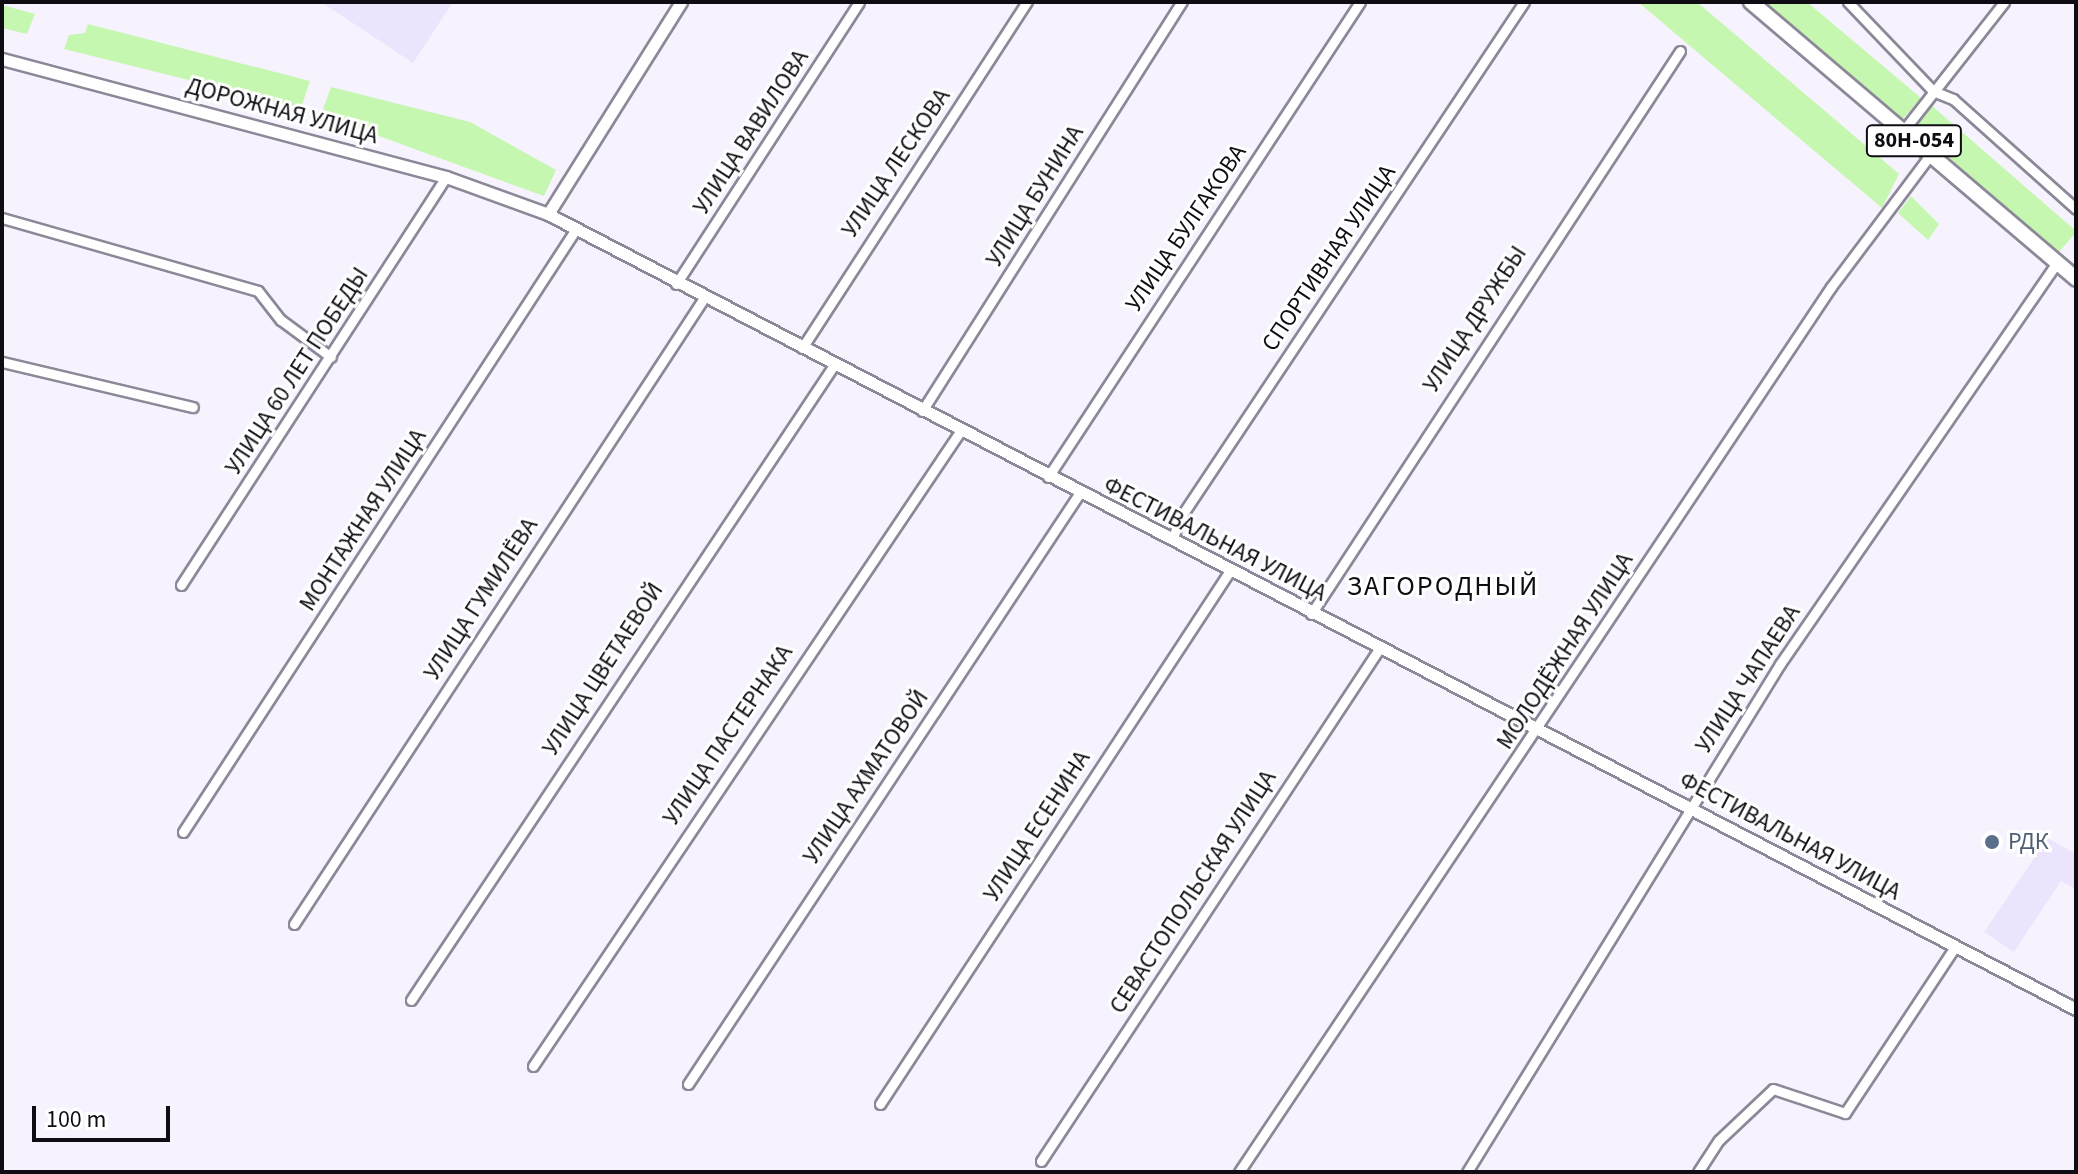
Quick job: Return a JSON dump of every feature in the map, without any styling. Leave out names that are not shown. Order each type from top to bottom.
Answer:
[{"type":"main road","name":"80Н-054","points":[[1751,2],[2076,279]]},
{"type":"street","points":[[548,214],[681,2]]},
{"type":"street","name":"УЛИЦА ВАВИЛОВА","points":[[676,284],[859,2]]},
{"type":"street","name":"УЛИЦА ЛЕСКОВА","points":[[802,348],[1027,2]]},
{"type":"street","name":"УЛИЦА БУНИНА","points":[[922,411],[1182,2]]},
{"type":"street","name":"УЛИЦА БУЛГАКОВА","points":[[1048,477],[1360,2]]},
{"type":"street","name":"СПОРТИВНАЯ УЛИЦА","points":[[1173,539],[1524,2]]},
{"type":"street","points":[[1848,2],[1933,91],[1953,99],[2076,209]]},
{"type":"street","points":[[1903,131],[2004,2]]},
{"type":"street","name":"УЛИЦА ДРУЖБЫ","points":[[1311,614],[1680,51]]},
{"type":"street","name":"ДОРОЖНАЯ УЛИЦА","points":[[2,59],[446,177],[548,214]]},
{"type":"street","name":"МОЛОДЁЖНАЯ УЛИЦА","points":[[1239,1172],[1538,732],[1831,287],[1930,155]]},
{"type":"street","name":"УЛИЦА 60 ЛЕТ ПОБЕДЫ","points":[[181,585],[446,177]]},
{"type":"street","name":"ФЕСТИВАЛЬНАЯ УЛИЦА","points":[[548,214],[1079,494],[1173,539],[1311,614],[1381,646],[1538,732],[1689,806],[2076,1009]]},
{"type":"street","points":[[2,218],[258,291],[281,320],[331,357]]},
{"type":"street","name":"МОНТАЖНАЯ УЛИЦА","points":[[183,832],[576,229]]},
{"type":"street","name":"УЛИЦА ЧАПАЕВА","points":[[1467,1172],[1613,943],[1689,806],[2057,262]]},
{"type":"street","name":"УЛИЦА ГУМИЛЁВА","points":[[294,924],[704,298]]},
{"type":"street","points":[[2,362],[193,407]]},
{"type":"street","name":"УЛИЦА ЦВЕТАЕВОЙ","points":[[411,1000],[834,365]]},
{"type":"street","name":"УЛИЦА ПАСТЕРНАКА","points":[[533,1066],[961,430]]},
{"type":"street","name":"УЛИЦА АХМАТОВОЙ","points":[[688,1084],[1079,494]]},
{"type":"street","name":"УЛИЦА ЕСЕНИНА","points":[[880,1104],[1229,572]]},
{"type":"street","name":"СЕВАСТОПОЛЬСКАЯ УЛИЦА","points":[[1041,1161],[1381,646]]},
{"type":"street","points":[[1698,1172],[1727,1131],[1773,1089],[1845,1113],[1955,947]]},
{"type":"shaded area","points":[[321,2],[453,2],[413,63]]},
{"type":"shaded area","points":[[2048,838],[2076,854],[2076,889],[2061,881],[2014,952],[1984,932]]},
{"type":"green space","points":[[1638,2],[1697,2],[1899,174],[1882,208]]},
{"type":"green space","points":[[1762,2],[1807,2],[1921,98],[1902,120]]},
{"type":"green space","points":[[2,5],[35,14],[27,34],[2,28]]},
{"type":"green space","points":[[88,24],[310,81],[301,108],[64,49],[69,35],[85,33]]},
{"type":"green space","points":[[331,87],[470,122],[556,170],[544,196],[321,115]]},
{"type":"green space","points":[[1931,105],[2076,231],[2058,253],[1913,126]]},
{"type":"green space","points":[[1911,196],[1939,224],[1928,240],[1898,213]]},
{"type":"place","name":"РДК","points":[[1992,842]]},
{"type":"district","name":"ЗАГОРОДНЫЙ","points":[[1443,586]]}]
